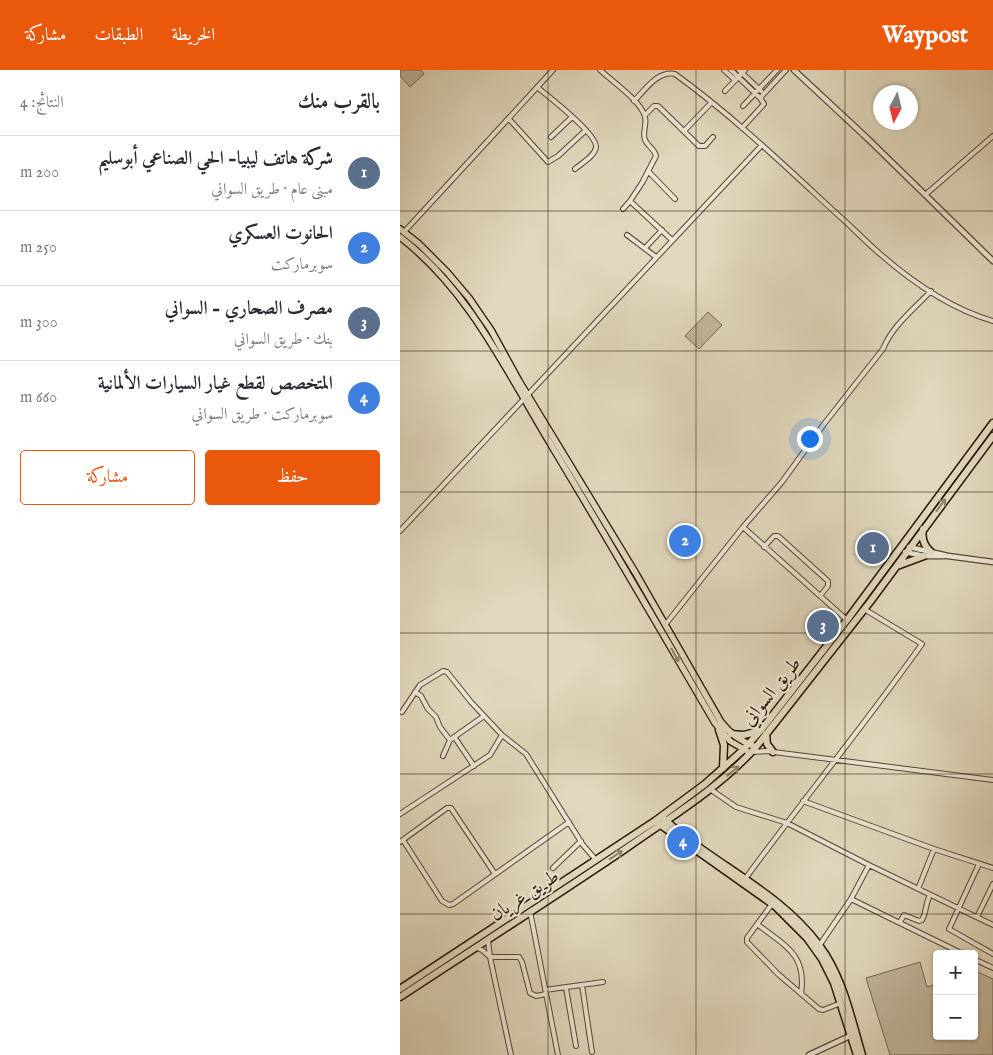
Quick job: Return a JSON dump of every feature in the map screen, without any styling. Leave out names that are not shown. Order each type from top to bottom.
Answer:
[{"type":"highway","name":"طريق السواني","points":[[660,821],[711,789],[738,766],[753,750],[764,731],[993,422]]},
{"type":"highway","name":"طريق السواني","points":[[660,821],[764,731],[864,609],[993,436]]},
{"type":"highway","points":[[923,528],[922,539],[931,552]]},
{"type":"highway","points":[[894,568],[924,556]]},
{"type":"highway","points":[[718,730],[724,744],[723,768]]},
{"type":"highway","points":[[731,734],[744,735],[764,731],[769,752]]},
{"type":"highway","points":[[660,821],[786,909],[818,947],[838,979],[857,1055]]},
{"type":"highway","name":"طريق غريان","points":[[400,997],[530,911],[660,821]]},
{"type":"highway","name":"طريق غريان","points":[[400,989],[598,863]]},
{"type":"highway","points":[[744,881],[818,947],[862,1055]]},
{"type":"main road","points":[[401,235],[431,256],[468,298],[491,330],[526,397],[718,730],[730,741],[753,750]]},
{"type":"main road","points":[[526,397],[666,625],[721,722],[746,747]]},
{"type":"street","points":[[401,235],[553,70]]},
{"type":"street","points":[[600,70],[634,101],[645,115],[644,138],[655,151],[656,156],[630,201],[623,209]]},
{"type":"street","points":[[724,70],[757,91]]},
{"type":"street","points":[[731,70],[736,79]]},
{"type":"street","points":[[743,106],[777,70]]},
{"type":"street","points":[[762,96],[786,70]]},
{"type":"street","points":[[794,70],[993,262]]},
{"type":"street","points":[[634,101],[653,79],[660,74],[667,71],[680,78],[762,145],[879,253],[931,291],[976,316],[993,321]]},
{"type":"street","points":[[725,90],[742,71],[762,96],[763,106],[742,128]]},
{"type":"street","points":[[773,74],[778,79]]},
{"type":"street","points":[[537,87],[594,139],[596,148],[594,153],[575,169]]},
{"type":"street","points":[[684,131],[711,103]]},
{"type":"street","points":[[645,115],[654,106],[658,106],[702,146],[705,146],[713,137]]},
{"type":"street","points":[[551,137],[572,117]]},
{"type":"street","points":[[509,119],[548,162],[558,156],[586,130]]},
{"type":"street","points":[[925,195],[993,136]]},
{"type":"street","points":[[400,531],[762,145]]},
{"type":"street","points":[[648,171],[675,199]]},
{"type":"street","points":[[630,201],[672,240]]},
{"type":"street","points":[[645,248],[662,230]]},
{"type":"street","points":[[627,235],[656,257]]},
{"type":"street","points":[[662,631],[743,527],[782,482],[824,424],[883,349],[887,339],[902,319],[931,291]]},
{"type":"street","points":[[743,527],[848,620]]},
{"type":"street","points":[[764,547],[774,536],[778,536],[828,581],[828,586],[820,596]]},
{"type":"street","points":[[901,548],[924,556],[948,556]]},
{"type":"street","points":[[908,550],[993,562]]},
{"type":"street","points":[[744,881],[803,801],[885,697],[922,644],[864,609]]},
{"type":"street","points":[[402,712],[420,685],[445,671],[449,674],[502,735],[526,754],[569,822],[598,863]]},
{"type":"street","points":[[415,692],[421,696],[428,709],[436,717],[440,727],[474,766]]},
{"type":"street","points":[[443,756],[452,739],[484,716]]},
{"type":"street","points":[[400,814],[490,755],[502,735]]},
{"type":"street","points":[[753,750],[993,780]]},
{"type":"street","points":[[705,784],[736,807],[787,823],[869,866],[993,925]]},
{"type":"street","points":[[803,801],[934,849],[993,868]]},
{"type":"street","points":[[495,874],[451,808],[447,808],[402,841],[445,904],[453,904],[569,822]]},
{"type":"street","points":[[553,868],[581,840]]},
{"type":"street","points":[[918,889],[934,849]]},
{"type":"street","points":[[980,864],[957,909],[949,931],[993,954]]},
{"type":"street","points":[[818,947],[851,899],[869,866]]},
{"type":"street","points":[[977,917],[993,884]]},
{"type":"street","points":[[900,922],[904,916],[919,921],[922,920],[930,895]]},
{"type":"street","points":[[851,899],[955,950]]},
{"type":"street","points":[[772,904],[747,938],[747,942],[778,974],[821,1010],[841,1004]]},
{"type":"street","points":[[530,911],[558,1055]]},
{"type":"street","points":[[757,924],[796,956],[804,978],[802,994]]},
{"type":"street","points":[[489,938],[490,958],[511,1055]]},
{"type":"street","points":[[475,947],[481,949],[490,958],[519,957],[530,993],[536,996],[546,992],[603,982]]},
{"type":"street","points":[[978,961],[993,968]]},
{"type":"street","points":[[582,985],[592,1052]]},
{"type":"street","points":[[566,988],[576,1046]]},
{"type":"street","points":[[809,1055],[853,1034]]},
{"type":"shaded area","points":[[400,70],[421,70],[424,74],[410,87],[400,76]]},
{"type":"shaded area","points":[[708,312],[722,325],[699,349],[685,336]]},
{"type":"shaded area","points":[[920,962],[927,987],[933,985],[933,1040],[978,1040],[978,972],[993,979],[993,1055],[890,1055],[866,978]]},
{"type":"place","name":"الحانوت العسكري","points":[[685,541]]},
{"type":"place","name":"شركة هاتف ليبيا- الحي الصناعي أبوسليم","points":[[873,548]]},
{"type":"place","name":"مصرف الصحاري - السواني","points":[[823,626]]},
{"type":"place","name":"المتخصص لقطع غيار السيارات الألمانية","points":[[683,842]]}]
